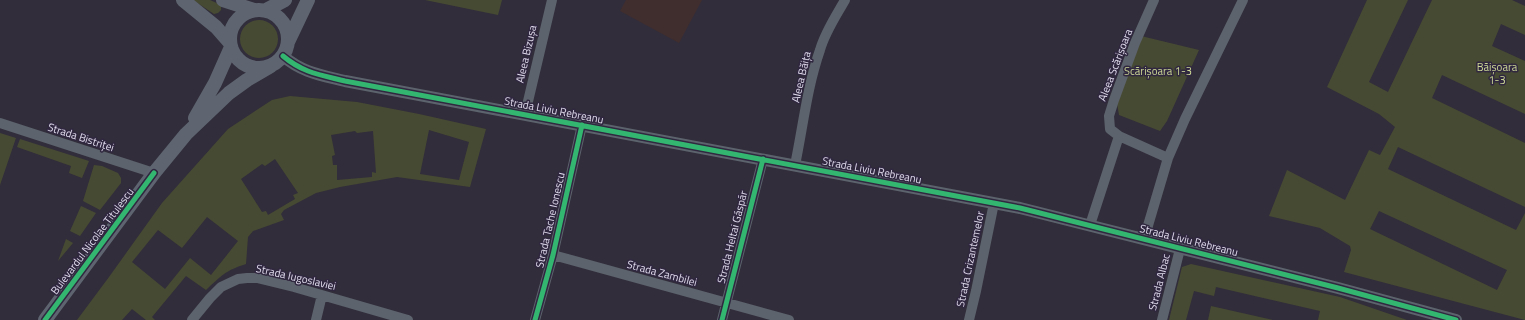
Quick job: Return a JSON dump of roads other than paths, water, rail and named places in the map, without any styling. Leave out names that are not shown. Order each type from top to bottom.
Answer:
[{"type":"main road","points":[[183,0],[216,27],[231,45],[238,59],[248,66],[259,68],[271,66],[278,62],[283,56],[308,0]]},
{"type":"main road","points":[[223,0],[276,15],[285,24],[288,33],[288,42]]},
{"type":"main road","points":[[231,45],[232,30],[237,20],[247,13],[260,10],[285,0]]},
{"type":"main road","name":"Bulevardul Nicolae Titulescu","points":[[186,134],[215,83],[231,45]]},
{"type":"main road","name":"Bulevardul Nicolae Titulescu","points":[[45,320],[154,173],[186,134],[229,93],[246,80],[271,66]]},
{"type":"street","name":"Aleea Bizușa","points":[[525,114],[552,0]]},
{"type":"street","name":"Aleea Băița","points":[[795,165],[812,75],[820,48],[845,0]]},
{"type":"street","name":"Aleea Scărișoara","points":[[1119,136],[1110,129],[1109,116],[1135,43],[1154,0]]},
{"type":"street","points":[[1144,239],[1168,158],[1185,119],[1243,0]]},
{"type":"street","name":"Strada Liviu Rebreanu","points":[[283,56],[292,64],[311,73],[994,203],[1090,225],[1456,320]]},
{"type":"street","name":"Strada Bistriței","points":[[0,123],[154,173]]},
{"type":"street","name":"Strada Tache Ionescu","points":[[536,320],[553,255],[582,125]]},
{"type":"street","points":[[1090,225],[1119,136],[1168,158]]},
{"type":"street","name":"Strada Heltai Gáspár","points":[[722,320],[763,159]]},
{"type":"street","name":"Strada Crizantemelor","points":[[969,320],[994,203]]},
{"type":"street","name":"Strada Albac","points":[[1162,320],[1180,249]]},
{"type":"street","name":"Strada Zambilei","points":[[553,255],[789,320]]},
{"type":"street","name":"Strada Iugoslaviei","points":[[192,320],[210,298],[221,288],[238,279],[257,278],[408,320]]},
{"type":"street","points":[[316,320],[322,295]]},
{"type":"park label","name":"Scărișoara 1-3","points":[[1158,71]]},
{"type":"park label","name":"Băișoara 1-3","points":[[1497,73]]}]
